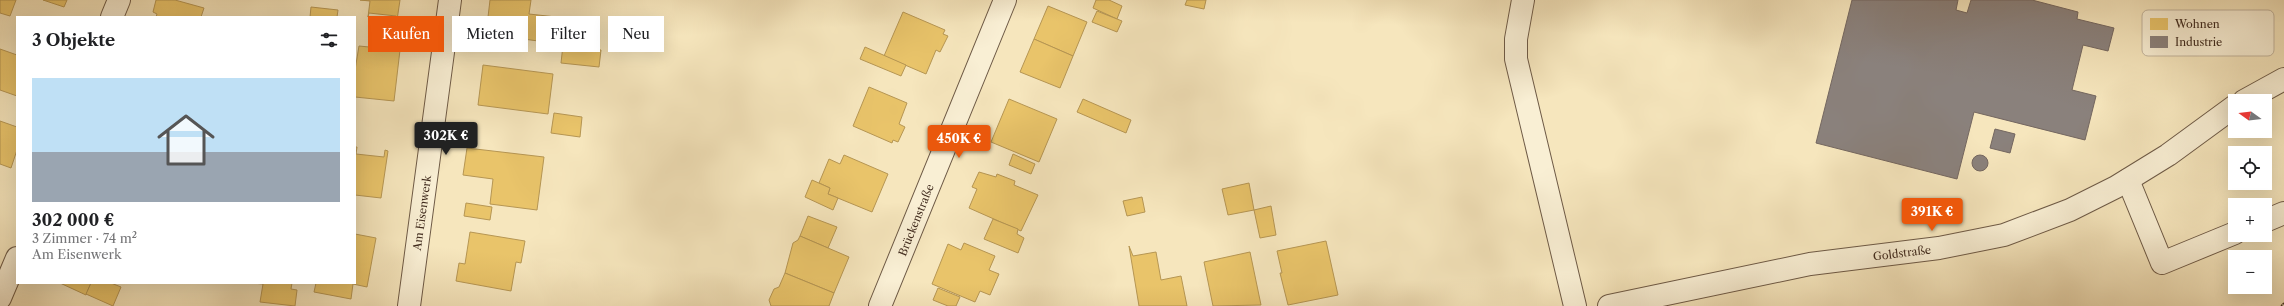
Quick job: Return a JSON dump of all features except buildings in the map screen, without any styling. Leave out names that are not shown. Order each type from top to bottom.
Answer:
[{"type":"street","points":[[112,16],[118,0]]},
{"type":"street","name":"Am Eisenwerk","points":[[409,306],[450,0]]},
{"type":"street","name":"Brückenstraße","points":[[880,306],[1005,0]]},
{"type":"street","points":[[1524,0],[1516,39],[1516,59],[1575,306]]},
{"type":"street","points":[[2257,94],[2284,79]]},
{"type":"street","name":"Goldstraße","points":[[1609,306],[1810,264],[1939,248],[2004,234],[2070,210],[2128,180],[2168,155],[2228,111]]},
{"type":"street","points":[[2128,180],[2162,263],[2228,236]]},
{"type":"street","points":[[2272,217],[2284,213]]},
{"type":"street","points":[[0,298],[16,260]]}]
